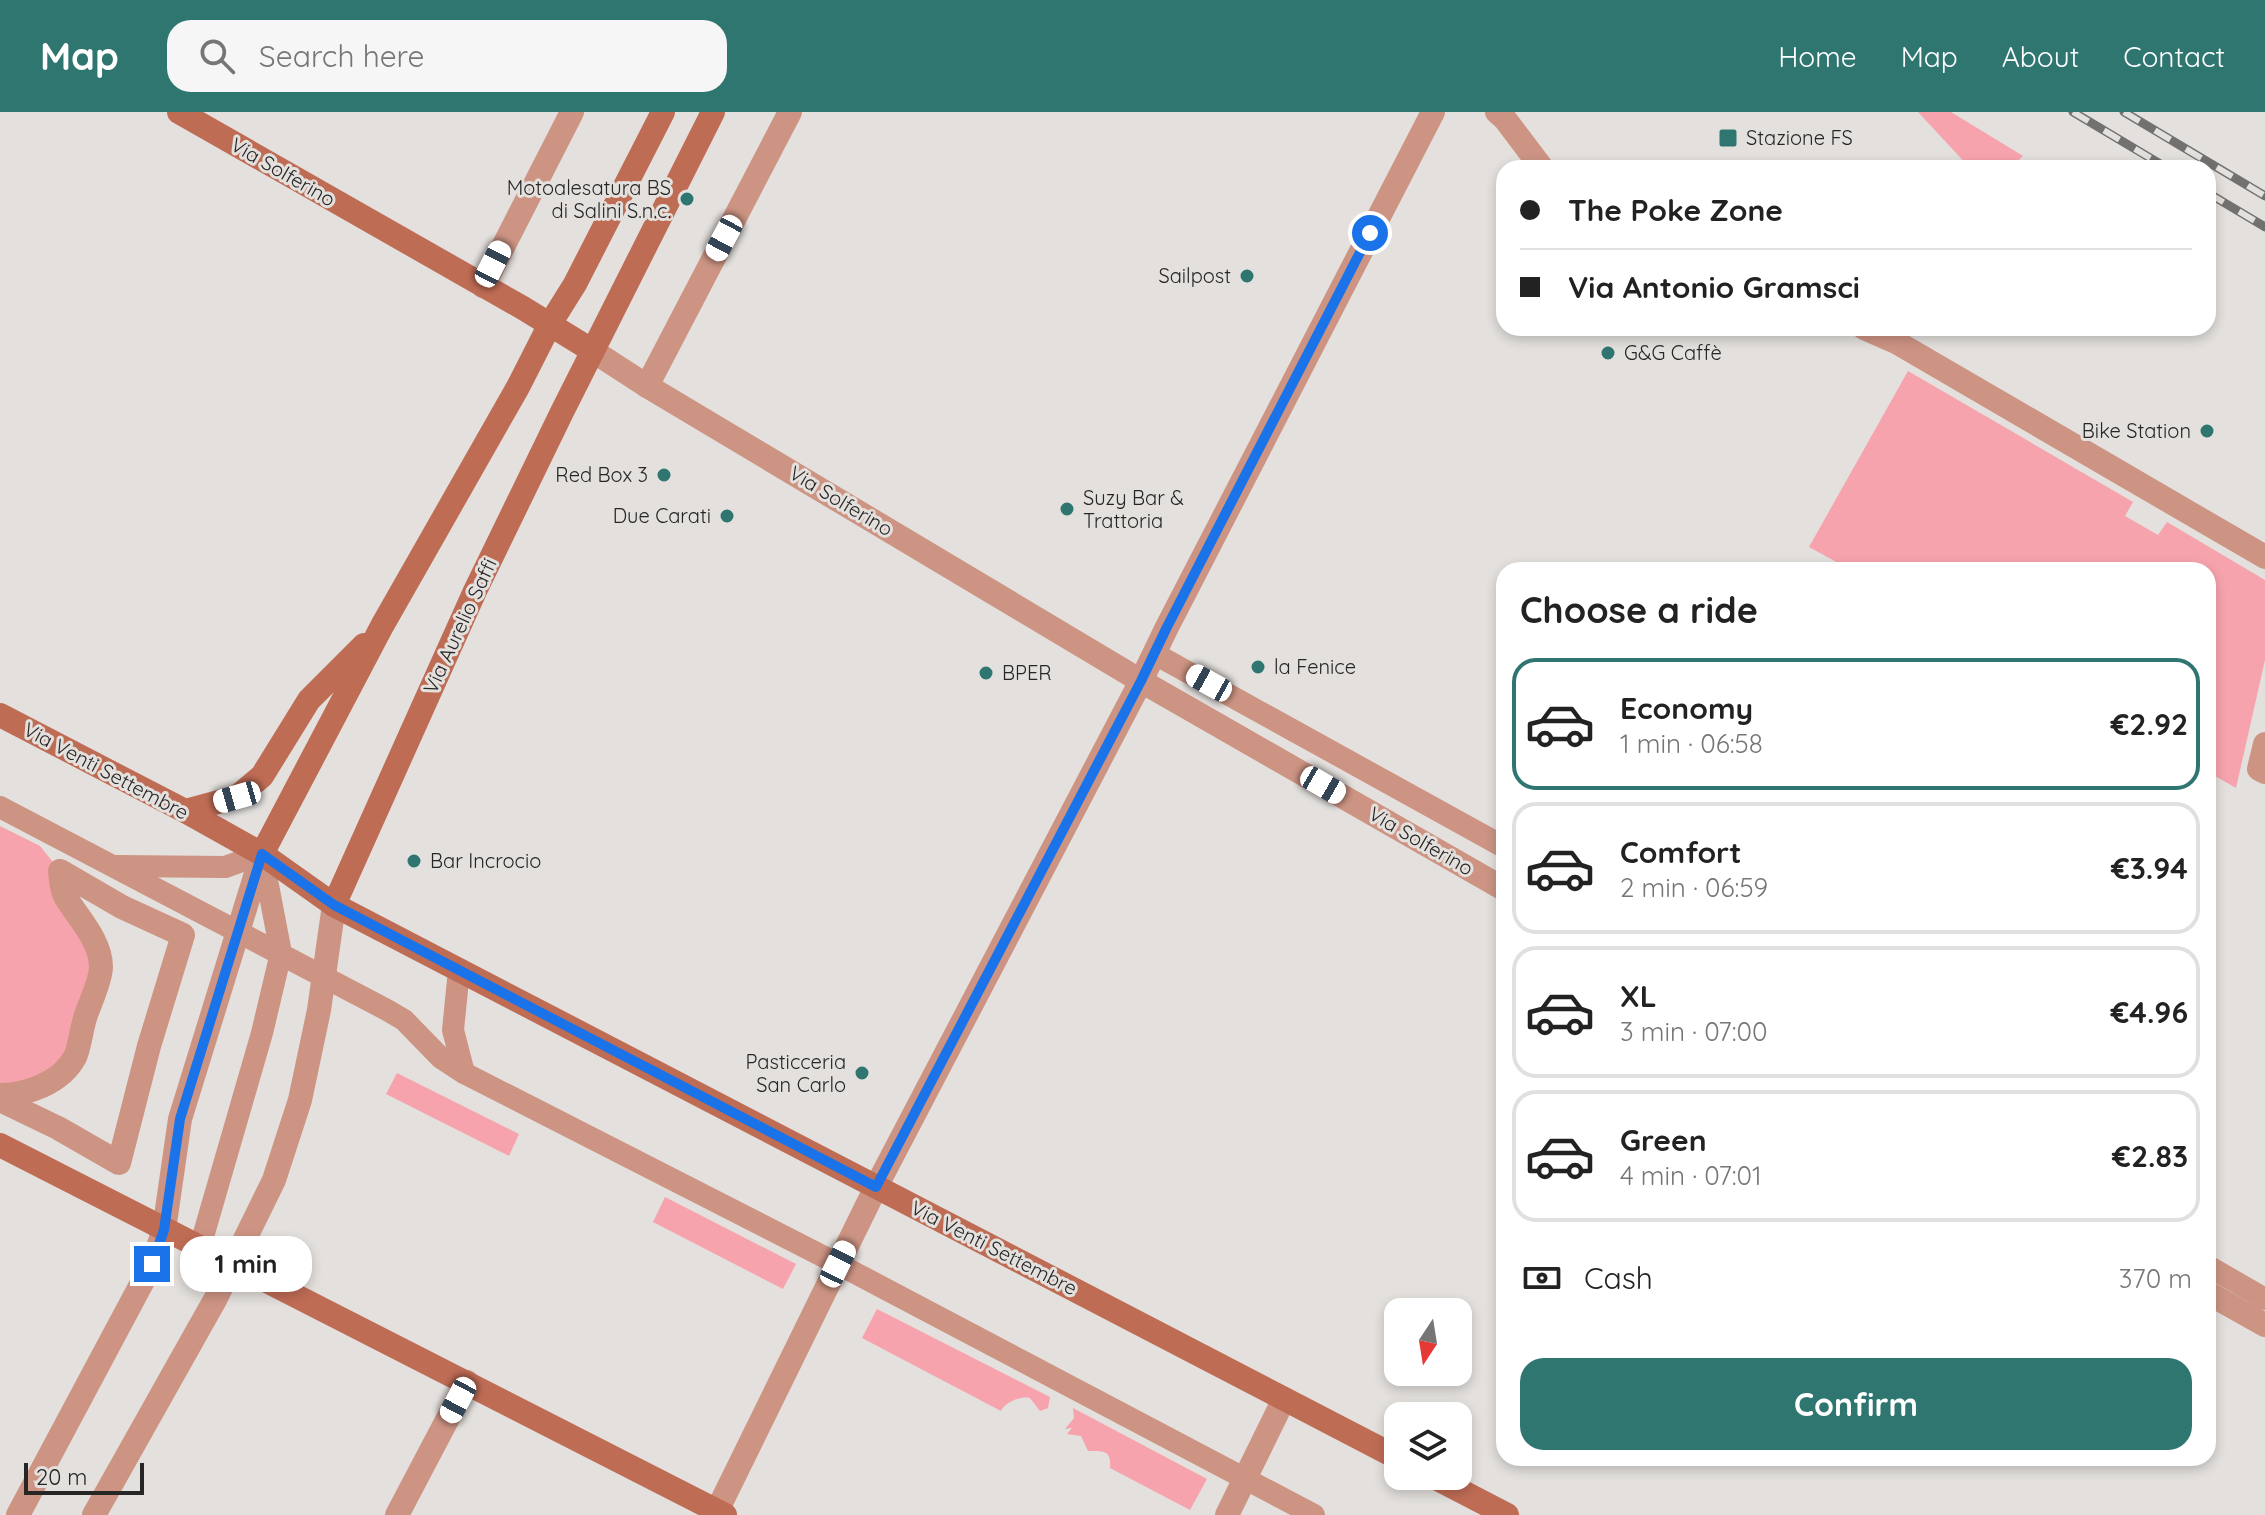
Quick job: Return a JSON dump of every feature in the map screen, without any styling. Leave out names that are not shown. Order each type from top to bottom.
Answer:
[{"type":"main road","name":"Via Solferino","points":[[179,112],[593,351]]},
{"type":"main road","points":[[262,854],[382,626],[575,284],[663,112]]},
{"type":"main road","name":"Via Aurelio Saffi","points":[[334,905],[475,591],[713,112]]},
{"type":"main road","points":[[185,811],[237,797],[262,776],[309,700],[382,626]]},
{"type":"main road","name":"Via Venti Settembre","points":[[0,715],[262,854],[334,905],[1384,1451]]},
{"type":"main road","points":[[0,1145],[719,1514]]},
{"type":"main road","points":[[1459,1490],[1507,1515]]},
{"type":"street","points":[[483,286],[572,112]]},
{"type":"street","points":[[647,386],[790,112]]},
{"type":"street","points":[[719,1514],[876,1187],[1155,654],[1433,112]]},
{"type":"street","points":[[1497,112],[1536,160]]},
{"type":"street","points":[[1882,336],[2265,557]]},
{"type":"street","name":"Via Solferino","points":[[593,351],[1141,681],[1496,884]]},
{"type":"street","points":[[2265,744],[2259,769],[2265,772]]},
{"type":"street","points":[[18,1515],[152,1264],[164,1230],[180,1119],[262,854]]},
{"type":"street","points":[[60,871],[122,907],[183,935],[149,1046],[119,1163],[0,1098],[42,1087],[63,1071],[75,1056],[101,968],[96,946],[63,892],[60,871]]},
{"type":"street","points":[[94,1515],[234,1264],[274,1180],[300,1100],[319,1010],[334,905]]},
{"type":"street","points":[[2216,1297],[2265,1325]]},
{"type":"street","points":[[397,1515],[467,1382]]},
{"type":"street","points":[[1227,1515],[1284,1399]]},
{"type":"lane","points":[[1155,654],[1496,843]]},
{"type":"lane","points":[[0,807],[404,1020],[441,1058],[464,1073],[838,1264],[1314,1515]]},
{"type":"lane","points":[[112,866],[225,867],[262,854],[281,953],[262,1033],[200,1247]]},
{"type":"lane","points":[[459,970],[453,1030],[464,1073]]},
{"type":"lane","points":[[2216,1271],[2265,1299]]},
{"type":"shaded area","points":[[1918,112],[1951,112],[2023,156],[2019,160],[1963,160]]},
{"type":"shaded area","points":[[1908,371],[2133,502],[2125,516],[2158,535],[2167,522],[2265,580],[2265,660],[2236,788],[2216,777],[2216,562],[1836,562],[1809,547]]},
{"type":"shaded area","points":[[0,826],[40,846],[60,871],[96,946],[75,1056],[0,1095]]},
{"type":"shaded area","points":[[397,1073],[519,1134],[509,1156],[386,1094]]},
{"type":"shaded area","points":[[665,1197],[796,1264],[783,1289],[653,1222]]},
{"type":"shaded area","points":[[877,1309],[1050,1397],[1048,1408],[1040,1411],[1030,1398],[1026,1398],[1009,1402],[1001,1411],[862,1338]]},
{"type":"shaded area","points":[[1073,1408],[1207,1479],[1190,1510],[1110,1468],[1107,1454],[1088,1451],[1081,1436],[1067,1434],[1072,1428],[1065,1429],[1074,1418]]},
{"type":"railway","points":[[2073,112],[2154,160]]},
{"type":"railway","points":[[2124,112],[2205,160]]},
{"type":"railway","points":[[2216,167],[2265,196]]},
{"type":"railway","points":[[2216,198],[2265,227]]},
{"type":"place","name":"Stazione FS","points":[[1728,138]]},
{"type":"place","name":"Motoalesatura BS di Salini S.n.c.","points":[[687,199]]},
{"type":"place","name":"Sailpost","points":[[1247,276]]},
{"type":"place","name":"G&G Caffè","points":[[1608,353]]},
{"type":"place","name":"Bike Station","points":[[2207,431]]},
{"type":"place","name":"Red Box 3","points":[[664,475]]},
{"type":"place","name":"Suzy Bar & Trattoria","points":[[1067,509]]},
{"type":"place","name":"Due Carati","points":[[727,516]]},
{"type":"place","name":"la Fenice","points":[[1258,667]]},
{"type":"place","name":"BPER","points":[[986,673]]},
{"type":"place","name":"Bar Incrocio","points":[[414,861]]},
{"type":"place","name":"Pasticceria San Carlo","points":[[862,1073]]},
{"type":"route","points":[[152,1264],[164,1230],[180,1119],[262,854],[334,905],[876,1187],[1141,681],[1370,233]]}]
